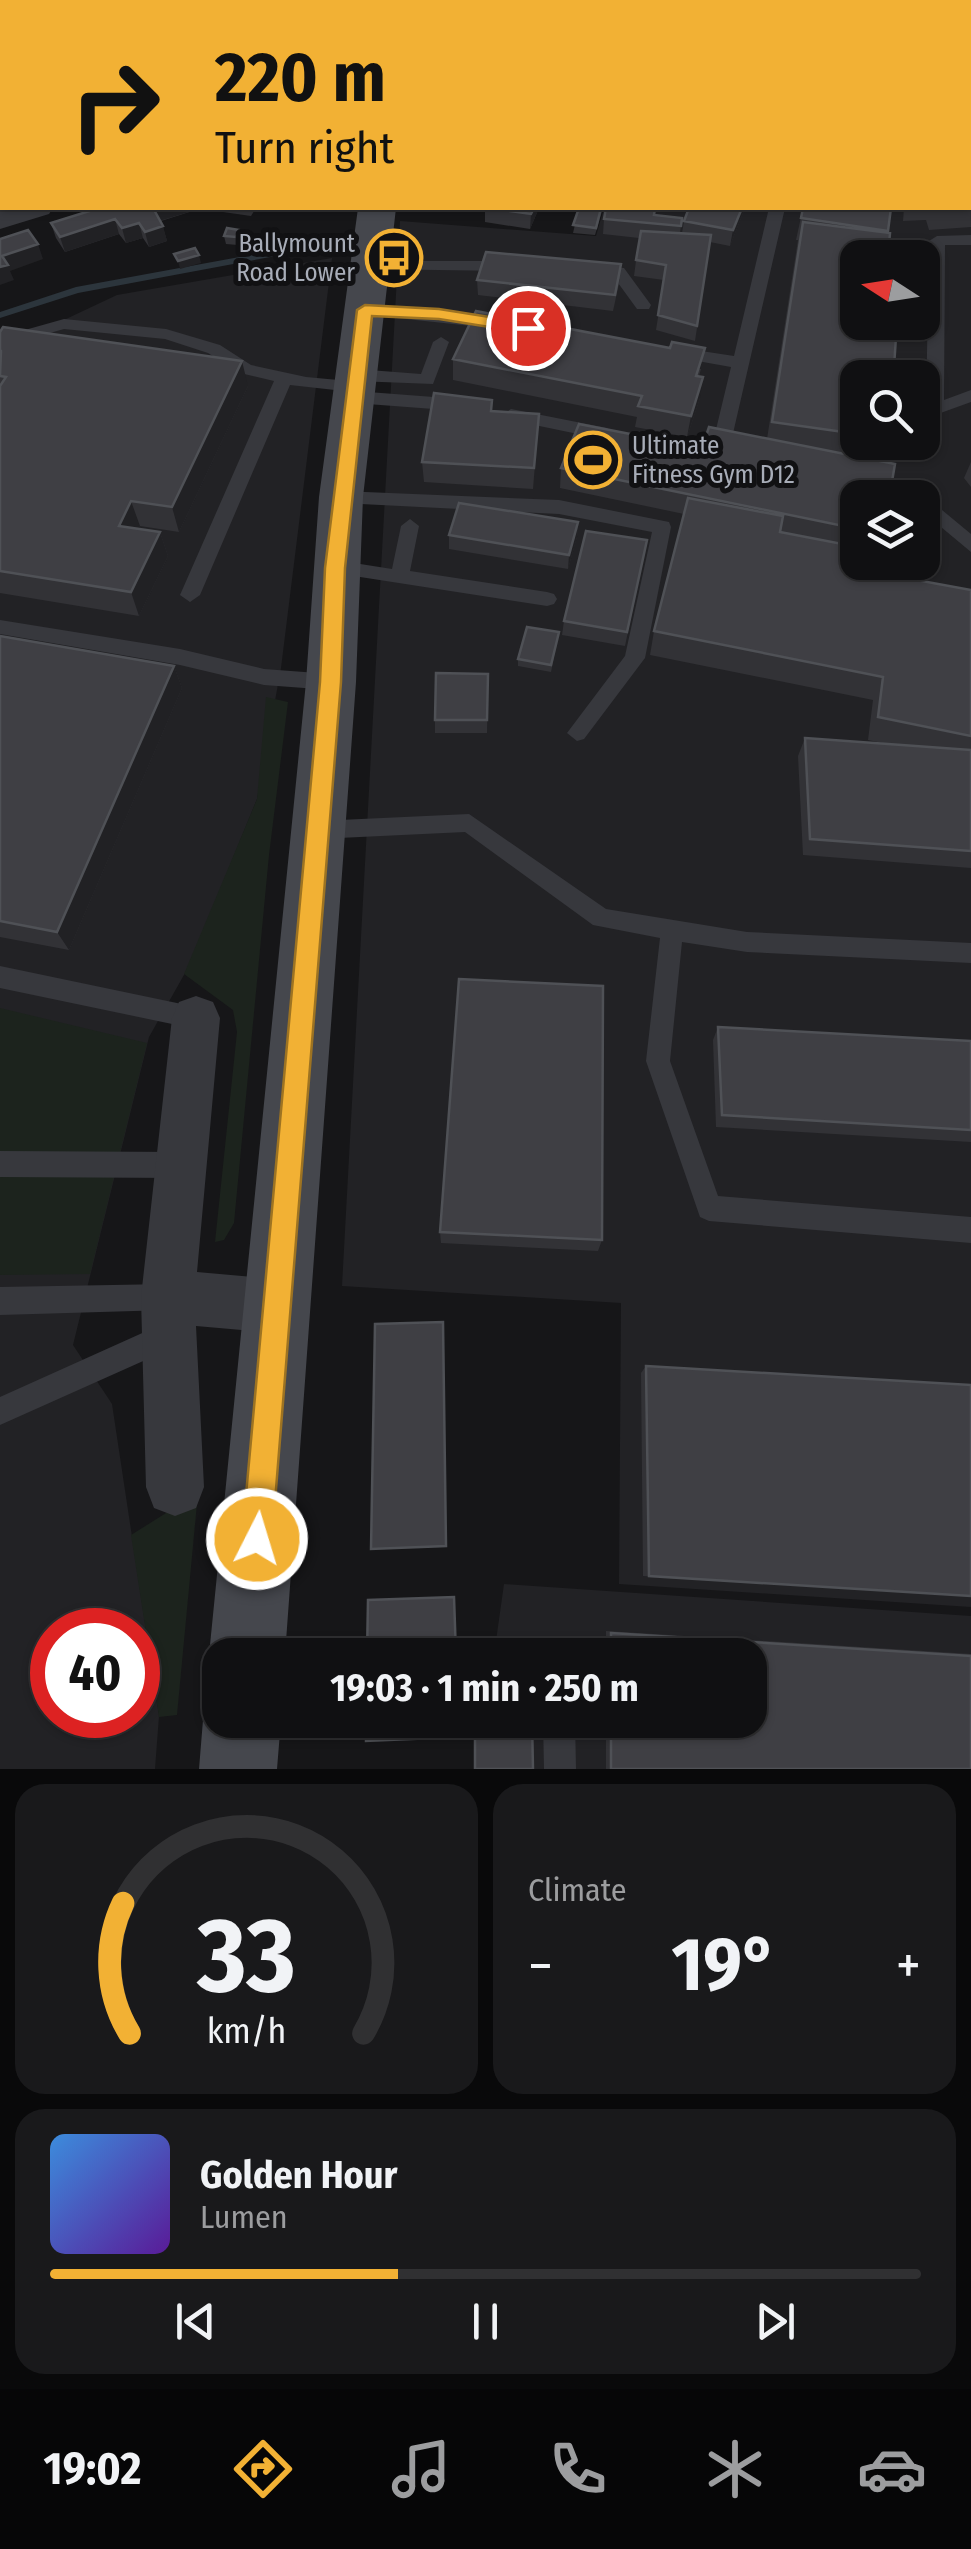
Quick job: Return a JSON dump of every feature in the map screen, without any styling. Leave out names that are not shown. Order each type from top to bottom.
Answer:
[{"type":"street","points":[[0,220],[32,210]]},
{"type":"street","points":[[248,1638],[331,682],[341,497],[377,210]]},
{"type":"street","points":[[174,1487],[168,1316],[196,1018]]},
{"type":"street","points":[[168,1316],[277,1306]]},
{"type":"street","points":[[238,1769],[241,1738]]},
{"type":"lane","points":[[722,442],[777,210]]},
{"type":"lane","points":[[971,240],[937,241],[935,409],[971,396]]},
{"type":"lane","points":[[368,288],[462,263],[540,267]]},
{"type":"lane","points":[[579,269],[618,271],[644,305]]},
{"type":"lane","points":[[368,288],[439,314],[524,328]]},
{"type":"lane","points":[[0,342],[64,324],[166,334],[214,350],[246,369],[284,378],[355,386],[627,438]]},
{"type":"lane","points":[[355,386],[427,380],[441,342]]},
{"type":"lane","points":[[649,348],[740,363]]},
{"type":"lane","points":[[190,594],[284,378]]},
{"type":"lane","points":[[341,497],[559,507],[662,527],[635,658],[577,733]]},
{"type":"lane","points":[[942,517],[971,545]]},
{"type":"lane","points":[[400,576],[410,526]]},
{"type":"lane","points":[[335,568],[547,599]]},
{"type":"lane","points":[[0,627],[180,657],[264,677],[331,682]]},
{"type":"lane","points":[[318,830],[470,824],[601,918],[746,942],[971,953]]},
{"type":"lane","points":[[672,930],[658,1061],[708,1208],[971,1230]]},
{"type":"lane","points":[[0,978],[196,1018]]},
{"type":"lane","points":[[0,1164],[182,1165]]},
{"type":"lane","points":[[0,1301],[168,1316]]},
{"type":"lane","points":[[0,1410],[168,1316]]},
{"type":"lane","points":[[559,1738],[560,1769]]},
{"type":"shaded area","points":[[603,210],[971,210],[971,1607],[619,1584],[621,1303],[342,1286],[400,221],[596,236]]},
{"type":"shaded area","points":[[332,258],[281,668],[257,799],[189,966],[149,1037],[73,1345],[112,1404],[143,1608],[30,1608],[30,1738],[157,1738],[155,1769],[0,1769],[0,350],[117,295]]},
{"type":"shaded area","points":[[266,697],[288,702],[269,855],[234,1223],[224,1240],[215,1242],[237,1032],[233,1010],[184,974],[257,799]]},
{"type":"shaded area","points":[[0,1008],[147,1043],[90,1274],[0,1275]]},
{"type":"shaded area","points":[[198,1493],[177,1715],[160,1717],[160,1608],[142,1608],[131,1535]]},
{"type":"shaded area","points":[[504,1584],[971,1616],[971,1769],[476,1769],[481,1738],[767,1738],[767,1638],[496,1638]]},
{"type":"building","points":[[93,210],[154,210],[163,226],[145,232],[139,223],[122,228],[115,219],[60,237],[51,223]]},
{"type":"building","points":[[578,210],[600,210],[596,228],[573,225]]},
{"type":"building","points":[[606,210],[655,210],[654,215],[682,218],[681,226],[604,219]]},
{"type":"building","points":[[688,210],[741,210],[733,230],[684,221]]},
{"type":"building","points":[[803,210],[891,210],[888,231],[801,218]]},
{"type":"building","points":[[803,222],[890,233],[889,240],[840,240],[840,340],[896,340],[894,360],[840,360],[840,431],[772,422]]},
{"type":"building","points":[[227,228],[239,230],[236,237],[224,236]]},
{"type":"building","points":[[28,230],[38,244],[2,256],[8,265],[0,267],[0,239]]},
{"type":"building","points":[[641,231],[711,235],[697,326],[658,315],[666,265],[636,260]]},
{"type":"building","points":[[195,248],[199,255],[178,261],[174,254]]},
{"type":"building","points":[[486,252],[621,264],[615,295],[477,280]]},
{"type":"building","points":[[476,311],[670,348],[672,342],[705,348],[696,376],[703,377],[691,416],[638,406],[642,396],[453,359]]},
{"type":"building","points":[[3,327],[242,361],[172,507],[131,501],[119,526],[160,532],[131,592],[0,571],[0,386],[6,377],[0,376]]},
{"type":"building","points":[[434,393],[492,400],[491,411],[539,414],[534,468],[422,462]]},
{"type":"building","points":[[579,424],[702,448],[709,427],[840,453],[840,460],[895,464],[892,480],[840,480],[840,525],[561,468]]},
{"type":"building","points":[[688,498],[783,516],[780,532],[840,544],[840,580],[916,580],[971,590],[971,736],[878,717],[883,677],[654,631]]},
{"type":"building","points":[[459,503],[578,522],[569,555],[449,535]]},
{"type":"building","points":[[586,531],[647,540],[627,632],[564,621]]},
{"type":"building","points":[[527,627],[559,632],[551,665],[518,659]]},
{"type":"building","points":[[0,636],[174,666],[57,932],[0,921]]},
{"type":"building","points":[[436,673],[488,674],[487,720],[435,720]]},
{"type":"building","points":[[805,738],[971,750],[971,851],[810,839]]},
{"type":"building","points":[[459,979],[603,986],[602,1240],[440,1232]]},
{"type":"building","points":[[718,1027],[971,1041],[971,1130],[722,1115]]},
{"type":"building","points":[[443,1322],[446,1546],[371,1549],[375,1324]]},
{"type":"building","points":[[646,1366],[971,1385],[971,1596],[649,1576]]},
{"type":"building","points":[[454,1597],[455,1638],[367,1638],[368,1600]]},
{"type":"building","points":[[611,1633],[689,1638],[611,1638]]},
{"type":"building","points":[[767,1643],[971,1656],[971,1769],[611,1769],[611,1738],[767,1738]]},
{"type":"building","points":[[366,1738],[435,1738],[366,1741]]},
{"type":"building","points":[[475,1738],[532,1738],[533,1769],[475,1769]]},
{"type":"waterway","points":[[0,315],[76,290],[294,250]]},
{"type":"place","name":"Ballymount Road Lower","points":[[394,258]]},
{"type":"place","name":"Ultimate Fitness Gym D12","points":[[593,460]]},
{"type":"route","points":[[257,1539],[331,682],[341,497],[365,310],[439,314],[528,328]]}]
